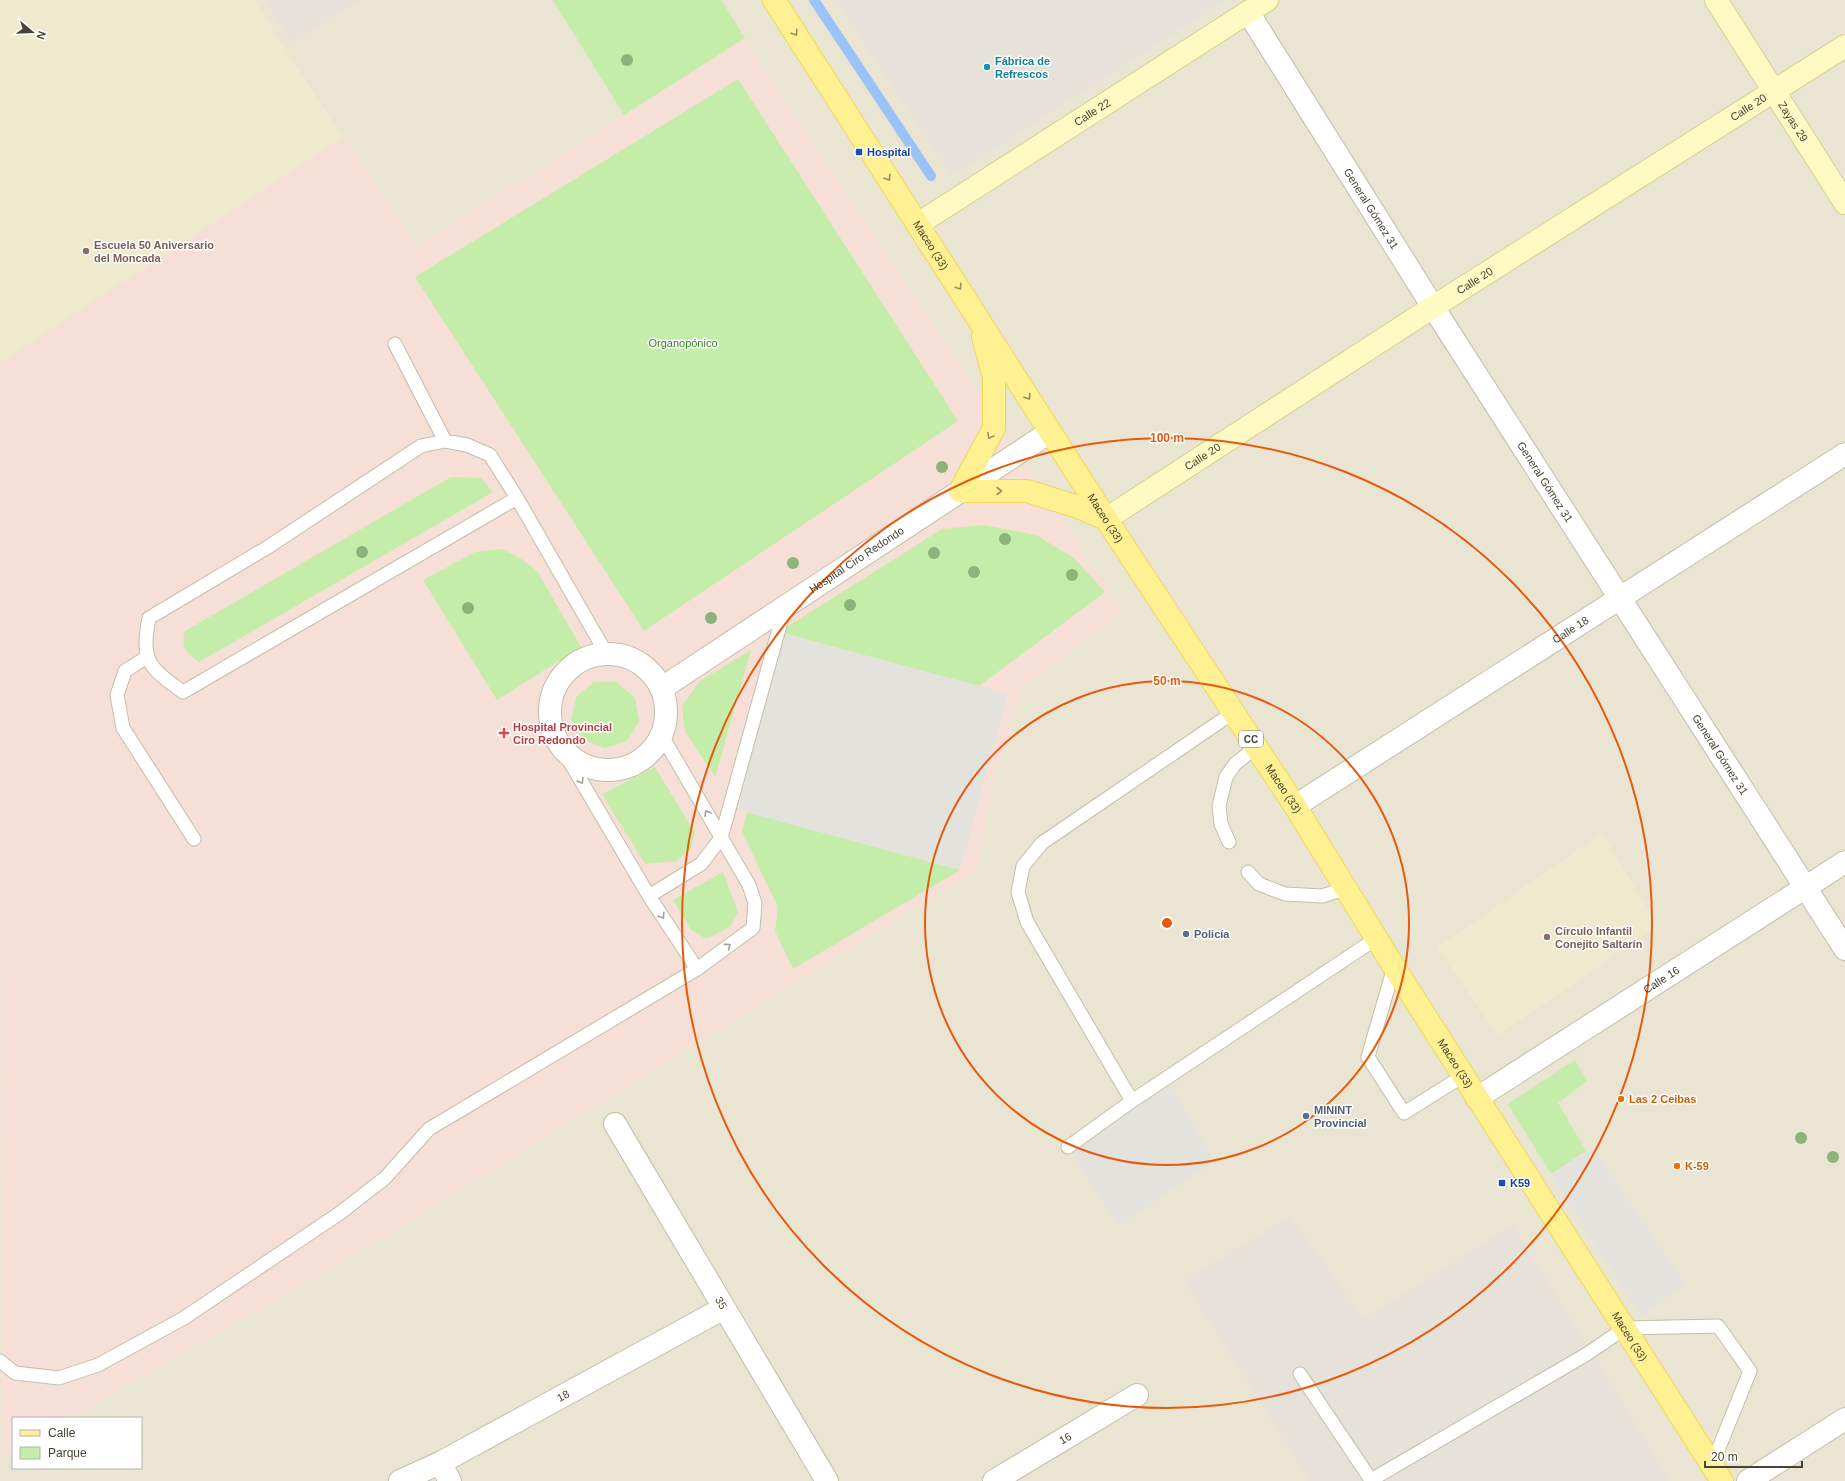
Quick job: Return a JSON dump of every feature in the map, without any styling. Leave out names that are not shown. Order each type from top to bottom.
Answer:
[{"type":"main road","name":"Maceo (33)","points":[[774,0],[978,316],[1106,519],[1295,806],[1347,888],[1394,967],[1717,1473]]},
{"type":"main road","points":[[978,316],[994,378],[994,428],[960,491],[1027,491],[1078,507],[1106,519]]},
{"type":"street","name":"Calle 22","points":[[918,224],[1245,6],[1267,0]]},
{"type":"street","name":"Zayas 29","points":[[1716,0],[1845,203]]},
{"type":"street","name":"General Gómez 31","points":[[1245,6],[1433,307],[1845,950]]},
{"type":"street","name":"Calle 20","points":[[1106,519],[1433,307],[1845,46]]},
{"type":"street","name":"Hospital Ciro Redondo","points":[[662,688],[785,605],[1050,432]]},
{"type":"street","name":"Calle 18","points":[[1295,806],[1845,454]]},
{"type":"street","points":[[606,653],[627,656],[642,663],[653,674],[662,688],[666,703],[666,720],[662,736],[652,751],[639,762],[623,769],[606,771],[589,767],[574,759],[561,747],[553,730],[549,712],[553,693],[562,676],[576,663],[593,655],[606,653]]},
{"type":"street","name":"Calle 16","points":[[1477,1098],[1845,862]]},
{"type":"street","name":"35","points":[[615,1124],[827,1481]]},
{"type":"street","name":"18","points":[[400,1481],[445,1472],[724,1308]]},
{"type":"street","name":"16","points":[[994,1481],[1137,1395]]},
{"type":"street","points":[[1748,1481],[1845,1419]]},
{"type":"lane","points":[[395,344],[444,441]]},
{"type":"lane","points":[[517,498],[183,692],[161,676],[146,657],[145,641],[149,618],[268,547],[421,446],[444,441],[467,446],[490,455],[517,498],[606,653]]},
{"type":"lane","points":[[649,896],[701,864],[721,838],[785,605]]},
{"type":"lane","points":[[146,657],[125,671],[116,694],[123,728],[194,839]]},
{"type":"lane","points":[[1132,1101],[1027,922],[1018,892],[1023,866],[1042,843],[1234,712]]},
{"type":"lane","points":[[0,1361],[15,1373],[60,1378],[98,1365],[184,1318],[340,1213],[385,1178],[429,1129],[697,969],[753,928],[755,903],[749,885],[662,736]]},
{"type":"lane","points":[[561,747],[649,896],[697,969]]},
{"type":"lane","points":[[1229,842],[1221,824],[1219,806],[1226,777],[1235,764],[1256,747]]},
{"type":"lane","points":[[1248,872],[1259,884],[1285,894],[1322,896],[1347,888]]},
{"type":"lane","points":[[1068,1147],[1132,1101],[1377,938]]},
{"type":"lane","points":[[1394,967],[1368,1058],[1404,1114],[1464,1076]]},
{"type":"lane","points":[[1300,1374],[1370,1481],[1587,1354],[1625,1328],[1718,1326],[1750,1371],[1717,1473]]},
{"type":"shaded area","points":[[0,0],[1845,0],[1845,1481],[0,1481]]},
{"type":"shaded area","name":"Escuela 50 Aniversario del Moncada","points":[[0,0],[254,0],[343,138],[0,363]]},
{"type":"shaded area","points":[[265,0],[360,0],[292,43]]},
{"type":"shaded area","points":[[836,0],[1227,0],[951,177]]},
{"type":"shaded area","name":"Hospital Provincial Ciro Redondo","points":[[745,38],[1123,613],[1022,687],[994,779],[977,870],[375,1243],[72,1417],[12,1417],[12,1452],[1,1458],[0,363],[343,138],[417,246]]},
{"type":"shaded area","points":[[779,632],[1008,694],[960,870],[731,808]]},
{"type":"shaded area","name":"Círculo Infantil Conejito Saltarín","points":[[1602,833],[1658,926],[1498,1035],[1437,948]]},
{"type":"shaded area","points":[[1167,1079],[1214,1161],[1119,1226],[1068,1147]]},
{"type":"shaded area","points":[[1586,1151],[1598,1156],[1685,1284],[1641,1317],[1551,1174]]},
{"type":"shaded area","points":[[1290,1216],[1364,1319],[1512,1225],[1612,1384],[1669,1481],[1310,1481],[1184,1281]]},
{"type":"green space","points":[[553,0],[721,0],[745,38],[624,115]]},
{"type":"green space","name":"Organopónico","points":[[738,79],[958,421],[644,631],[415,277]]},
{"type":"green space","points":[[451,477],[481,478],[493,492],[199,662],[186,650],[183,642],[185,631]]},
{"type":"green space","points":[[984,525],[1036,535],[1074,558],[1105,592],[979,686],[779,632],[942,529]]},
{"type":"green space","points":[[502,549],[523,560],[537,571],[581,647],[497,700],[423,580],[475,552]]},
{"type":"green space","points":[[751,650],[715,777],[685,731],[682,706],[700,681]]},
{"type":"green space","points":[[594,682],[617,682],[635,698],[639,721],[627,741],[605,748],[583,740],[571,720],[576,697]]},
{"type":"green space","points":[[655,767],[695,833],[691,849],[676,861],[645,864],[602,794]]},
{"type":"green space","points":[[747,812],[960,870],[793,969],[775,931],[778,907],[742,832]]},
{"type":"green space","points":[[723,872],[738,912],[730,927],[706,939],[691,930],[673,900]]},
{"type":"green space","points":[[1575,1060],[1587,1081],[1558,1103],[1586,1151],[1551,1174],[1508,1104]]},
{"type":"waterway","points":[[814,0],[931,176]]},
{"type":"place","name":"Fábrica de Refrescos","points":[[987,67]]},
{"type":"place","name":"Hospital","points":[[859,152]]},
{"type":"place","name":"Escuela 50 Aniversario del Moncada","points":[[86,251]]},
{"type":"place","name":"Hospital Provincial Ciro Redondo","points":[[504,733]]},
{"type":"place","name":"Policía","points":[[1186,934]]},
{"type":"place","name":"Círculo Infantil Conejito Saltarín","points":[[1547,937]]},
{"type":"place","name":"Las 2 Ceibas","points":[[1621,1099]]},
{"type":"place","name":"MININT Provincial","points":[[1306,1116]]},
{"type":"place","name":"K-59","points":[[1677,1166]]},
{"type":"place","name":"K59","points":[[1502,1183]]}]
